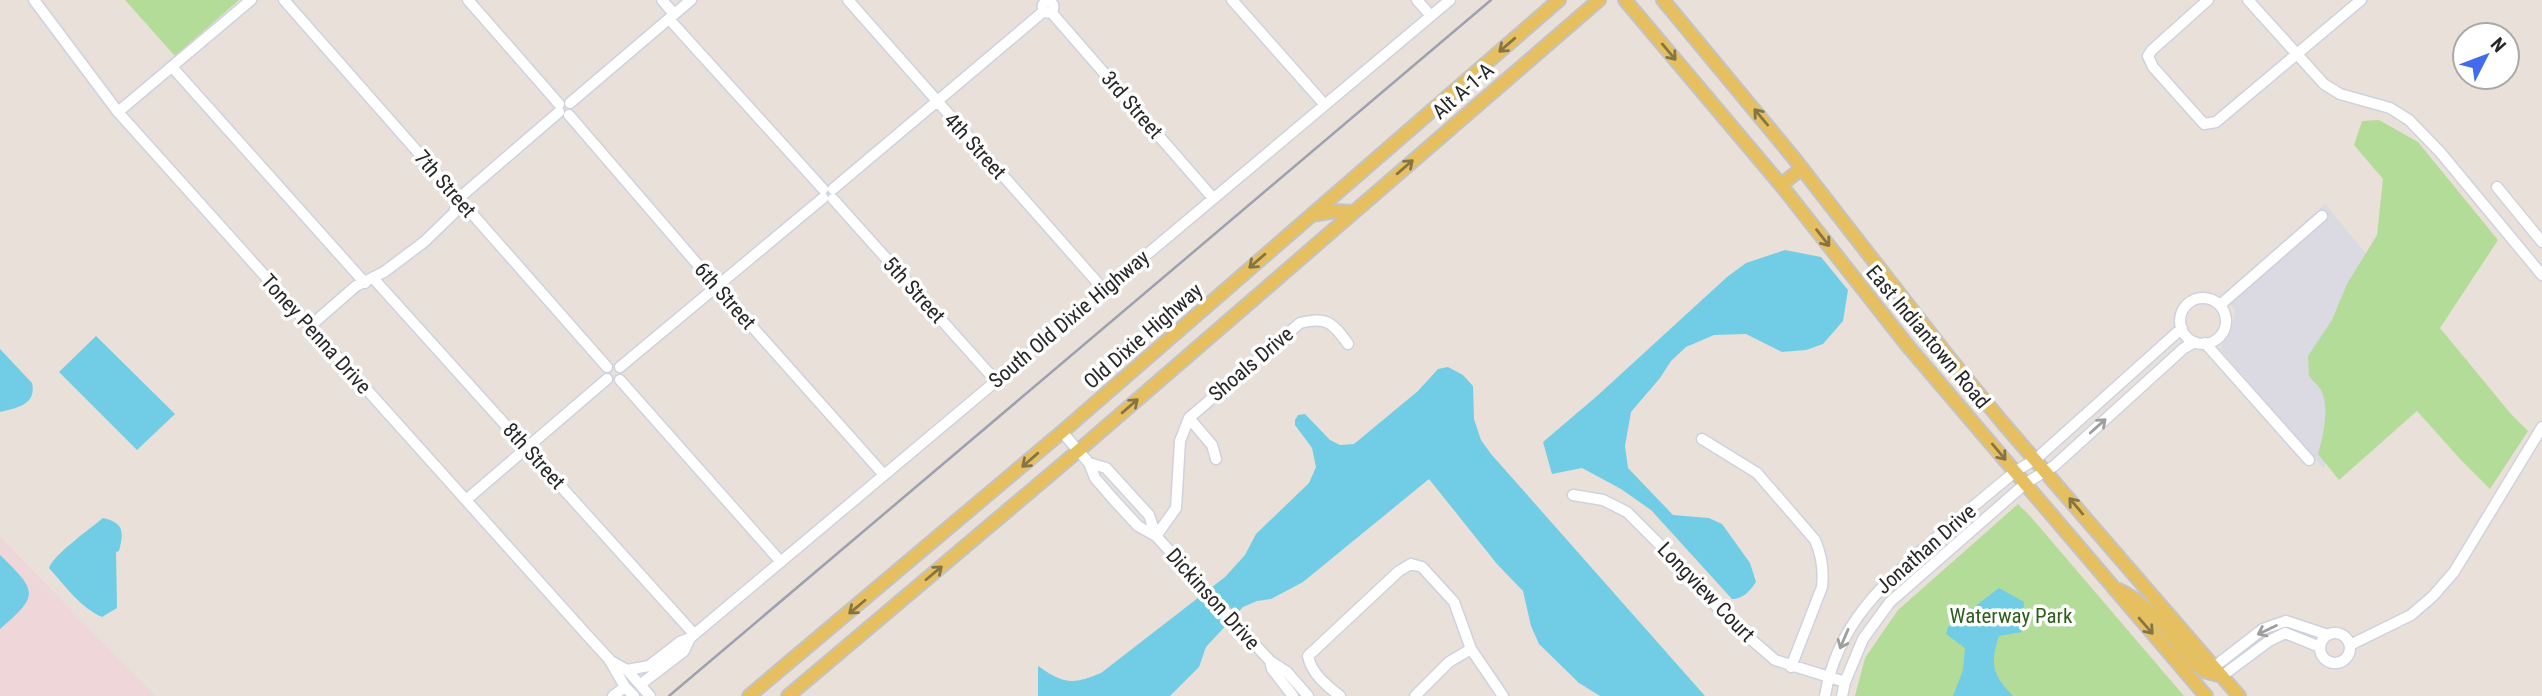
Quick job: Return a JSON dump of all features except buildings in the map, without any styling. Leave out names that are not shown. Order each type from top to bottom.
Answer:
[{"type":"main road","name":"Old Dixie Highway","points":[[749,696],[1062,432],[1559,0]]},
{"type":"main road","name":"Alt A-1-A","points":[[1353,212],[1599,0]]},
{"type":"main road","name":"East Indiantown Road","points":[[1625,0],[1781,185],[1907,345],[2206,696]]},
{"type":"main road","name":"East Indiantown Road","points":[[1662,0],[1802,168],[2003,423],[2239,696]]},
{"type":"main road","points":[[1781,185],[1802,168]]},
{"type":"main road","points":[[1308,216],[1335,211],[1353,212]]},
{"type":"main road","points":[[788,696],[1078,451],[1353,212]]},
{"type":"main road","points":[[2112,586],[2135,597],[2147,608],[2196,665],[2204,671],[2218,672]]},
{"type":"street","name":"Toney Penna Drive","points":[[34,0],[118,112],[609,659],[625,687],[634,696]]},
{"type":"street","points":[[118,112],[251,0]]},
{"type":"street","name":"7th Street","points":[[284,0],[607,367]]},
{"type":"street","name":"6th Street","points":[[468,0],[884,475]]},
{"type":"street","name":"5th Street","points":[[662,0],[672,17],[996,381]]},
{"type":"street","points":[[309,327],[356,286],[401,261],[454,213],[458,199],[691,0]]},
{"type":"street","name":"4th Street","points":[[848,0],[1104,290]]},
{"type":"street","points":[[1232,0],[1325,105]]},
{"type":"street","points":[[1417,0],[1431,16]]},
{"type":"street","name":"South Old Dixie Highway","points":[[627,670],[649,666],[692,636],[1450,0]]},
{"type":"street","points":[[2208,0],[2148,56],[2153,67],[2204,124],[2216,121],[2361,0]]},
{"type":"street","points":[[2248,0],[2324,84],[2340,94],[2390,108],[2409,120],[2541,269]]},
{"type":"street","points":[[620,367],[828,194],[1048,5]]},
{"type":"street","name":"3rd Street","points":[[1048,5],[1212,197]]},
{"type":"street","name":"8th Street","points":[[173,68],[527,448],[692,636]]},
{"type":"street","points":[[2497,187],[2542,242]]},
{"type":"street","points":[[2220,305],[2322,216]]},
{"type":"street","points":[[2200,342],[2216,340],[2223,331],[2225,315],[2220,305],[2205,298],[2191,302],[2182,314],[2182,328],[2187,336],[2200,342],[2309,460]]},
{"type":"street","name":"Shoals Drive","points":[[1156,537],[1176,508],[1180,441],[1189,418],[1300,323],[1315,319],[1327,321],[1336,327],[1348,344]]},
{"type":"street","name":"Jonathan Drive","points":[[1825,696],[1828,677],[1846,632],[1878,589],[2016,471],[2036,458],[2182,328]]},
{"type":"street","name":"Jonathan Drive","points":[[1842,696],[1863,639],[1890,601],[2026,483],[2046,471],[2184,348],[2200,342]]},
{"type":"street","points":[[620,367],[607,367],[605,374],[612,382],[620,380]]},
{"type":"street","points":[[620,367],[620,380]]},
{"type":"street","points":[[466,500],[607,379]]},
{"type":"street","points":[[620,380],[781,562]]},
{"type":"street","name":"Shoals Drive","points":[[1189,418],[1212,445],[1216,459]]},
{"type":"street","points":[[2350,645],[2411,615],[2434,596],[2454,572],[2542,427]]},
{"type":"street","name":"Dickinson Drive","points":[[1062,432],[1090,463],[1095,478],[1138,527],[1156,537],[1270,661],[1287,672],[1308,696]]},
{"type":"street","points":[[1702,439],[1757,473],[1815,540],[1820,552],[1822,587],[1791,667]]},
{"type":"street","name":"Dickinson Drive","points":[[1090,463],[1106,468],[1149,515],[1156,537]]},
{"type":"street","points":[[1114,500],[1120,502],[1128,492]]},
{"type":"street","name":"Longview Court","points":[[1573,495],[1603,500],[1627,512],[1730,621],[1775,660],[1845,682]]},
{"type":"street","points":[[1340,696],[1314,671],[1308,656],[1399,571],[1411,564],[1422,567],[1454,602],[1471,649],[1503,696]]},
{"type":"street","points":[[2286,621],[2328,635],[2342,635],[2350,645],[2349,655],[2331,663],[2323,657],[2320,648],[2285,634],[2218,672],[2263,629],[2286,621]]},
{"type":"street","points":[[2320,648],[2328,635]]},
{"type":"street","name":"South Old Dixie Highway","points":[[640,684],[684,651],[692,636]]},
{"type":"street","points":[[1415,696],[1449,662],[1471,649]]},
{"type":"street","name":"Toney Penna Drive","points":[[609,659],[627,670],[650,696]]},
{"type":"street","name":"Dickinson Drive","points":[[1270,661],[1272,669],[1293,696]]},
{"type":"street","points":[[613,696],[625,687]]},
{"type":"shaded area","points":[[2325,204],[2374,263],[2324,469],[2220,349],[2232,328],[2235,311],[2224,294]]},
{"type":"shaded area","points":[[0,537],[155,696],[0,696]]},
{"type":"green space","points":[[125,0],[239,0],[175,56]]},
{"type":"green space","points":[[2379,120],[2418,142],[2498,240],[2440,328],[2528,431],[2490,489],[2417,411],[2339,480],[2318,454],[2324,430],[2325,404],[2321,390],[2309,376],[2308,356],[2332,320],[2347,284],[2377,235],[2383,179],[2354,145],[2362,121]]},
{"type":"green space","name":"Waterway Park","points":[[2018,504],[2184,696],[1855,696],[1865,658],[1898,610]]},
{"type":"water","points":[[1785,250],[1821,257],[1848,290],[1843,321],[1823,344],[1806,350],[1782,352],[1746,334],[1714,335],[1686,347],[1671,361],[1631,412],[1625,446],[1628,468],[1673,515],[1709,518],[1722,524],[1750,563],[1756,582],[1746,594],[1732,599],[1651,510],[1621,489],[1582,468],[1552,474],[1543,442],[1727,277],[1746,263]]},
{"type":"water","points":[[96,336],[175,414],[137,450],[59,372]]},
{"type":"water","points":[[0,349],[32,383],[33,390],[24,404],[0,412]]},
{"type":"water","points":[[1448,367],[1463,375],[1473,386],[1474,419],[1481,440],[1491,454],[1705,696],[1600,696],[1579,683],[1539,644],[1531,626],[1523,591],[1497,564],[1429,479],[1303,582],[1271,599],[1243,607],[1206,647],[1199,667],[1170,696],[1038,696],[1038,666],[1068,681],[1083,680],[1101,673],[1225,577],[1245,555],[1256,534],[1309,483],[1316,467],[1312,448],[1295,425],[1298,415],[1305,414],[1330,440],[1340,445],[1354,444],[1418,391],[1438,369]]},
{"type":"water","points":[[103,518],[119,525],[122,538],[119,551],[116,552],[117,608],[102,617],[80,602],[49,568],[65,549]]},
{"type":"water","points":[[0,555],[21,577],[29,593],[22,608],[0,629]]},
{"type":"water","points":[[1999,588],[2024,602],[2022,632],[1999,636],[1994,654],[1997,675],[2013,696],[1953,696],[1963,670],[1965,648],[1946,634],[1948,627]]},
{"type":"railway","points":[[669,696],[1491,0]]}]
